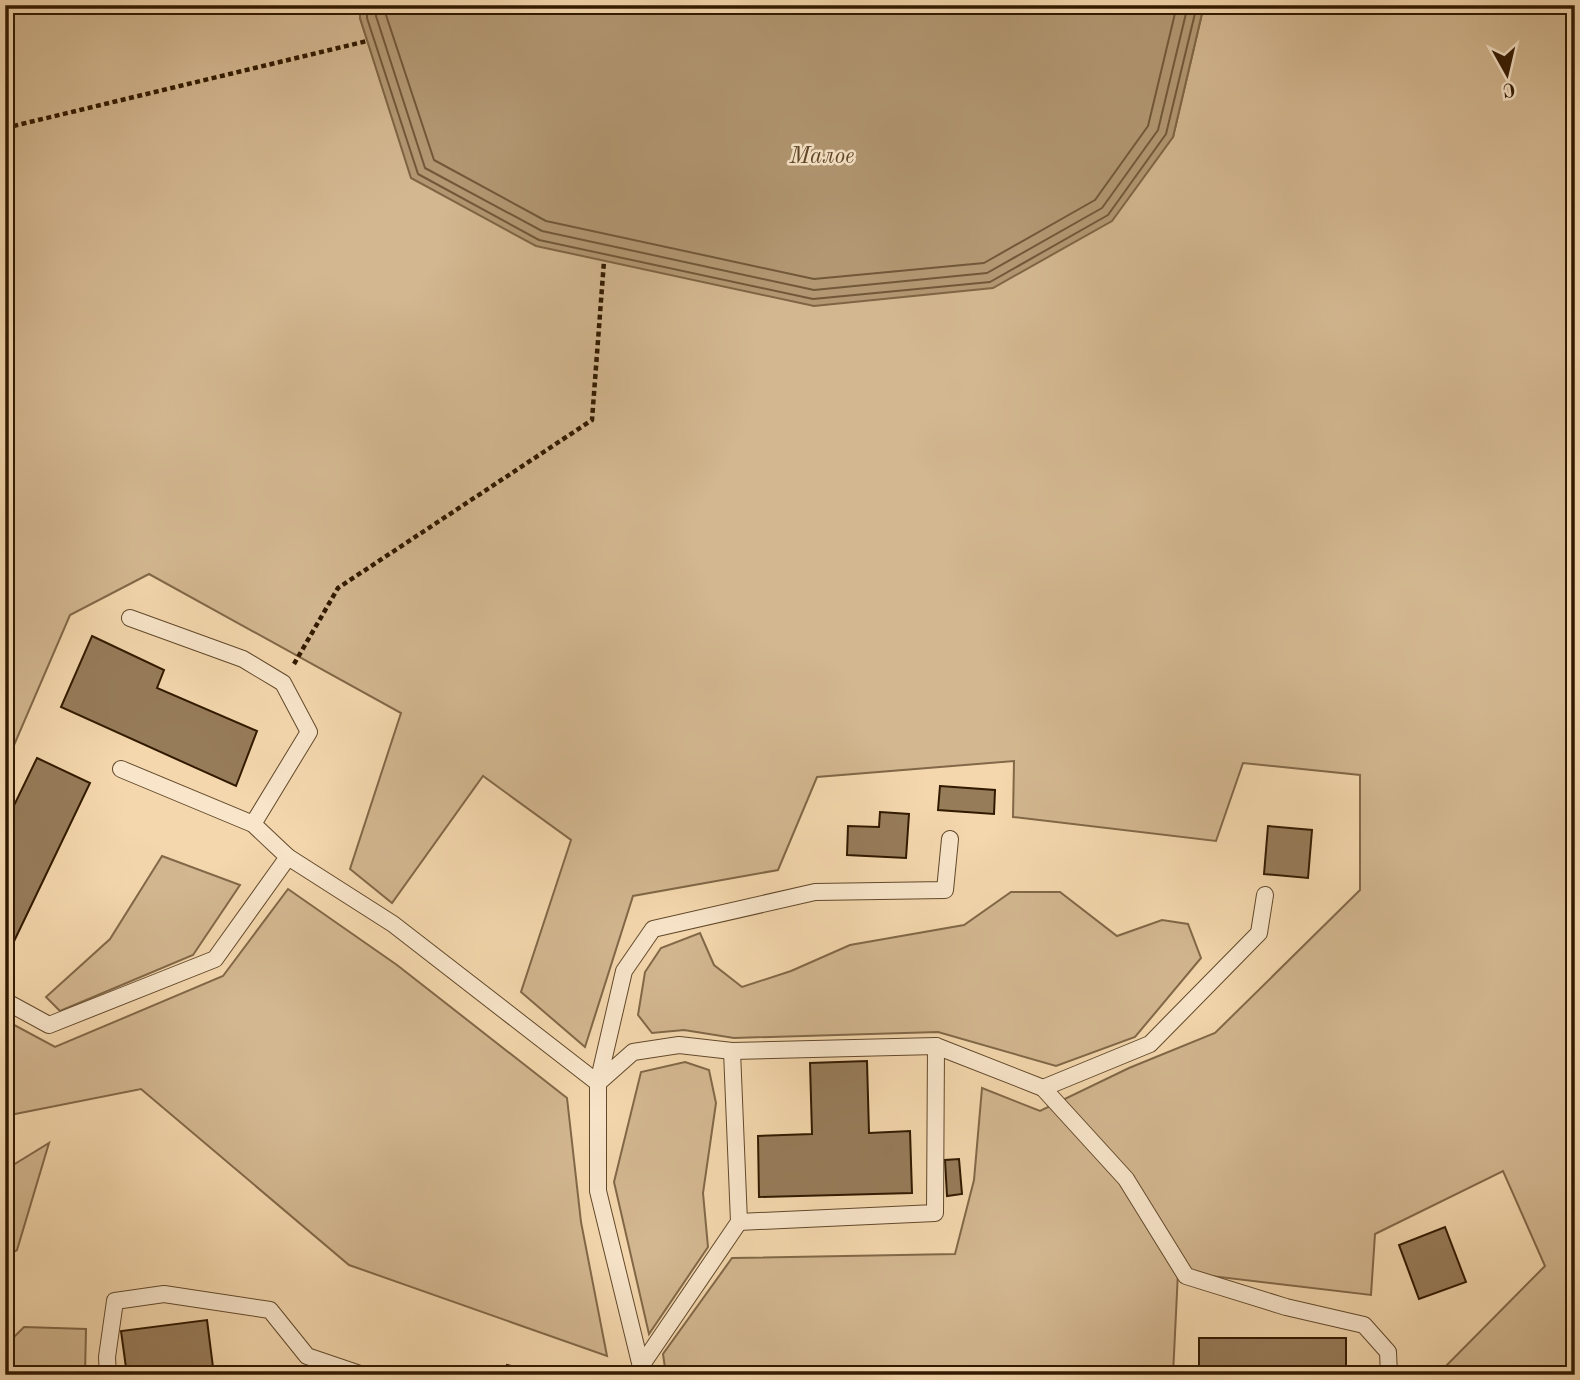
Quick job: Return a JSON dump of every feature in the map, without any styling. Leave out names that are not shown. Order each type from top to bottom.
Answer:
[{"type":"lane","points":[[130,618],[243,659],[283,683],[309,732],[253,824]]},
{"type":"lane","points":[[121,769],[253,824],[288,858],[393,924],[598,1083]]},
{"type":"lane","points":[[642,1371],[598,1191],[598,1083],[624,971],[653,929],[814,892],[946,890],[950,839]]},
{"type":"lane","points":[[5,1001],[49,1025],[215,959],[288,858]]},
{"type":"lane","points":[[1043,1088],[1150,1044],[1259,933],[1265,895]]},
{"type":"lane","points":[[598,1083],[633,1052],[678,1045],[732,1051],[936,1046],[1043,1088],[1126,1179],[1186,1276],[1286,1307],[1364,1325],[1388,1352],[1389,1375]]},
{"type":"lane","points":[[739,1222],[934,1213],[936,1046]]},
{"type":"lane","points":[[642,1371],[739,1222],[732,1051]]},
{"type":"lane","points":[[108,1375],[107,1356],[115,1301],[164,1294],[270,1310],[307,1356],[363,1375]]},
{"type":"path","points":[[5,128],[367,41]]},
{"type":"path","points":[[283,683],[338,588],[592,420],[604,261]]},
{"type":"shaded area","points":[[5,5],[360,5],[360,18],[412,178],[1173,137],[1204,5],[1575,5],[1575,1375],[1437,1375],[1545,1266],[1503,1171],[1375,1234],[1371,1295],[1178,1272],[1173,1375],[666,1375],[663,1354],[732,1258],[955,1254],[974,1180],[982,1088],[1040,1111],[1129,1068],[1215,1033],[1360,890],[1360,775],[1243,763],[1216,841],[1013,817],[1014,761],[817,777],[778,870],[633,896],[585,1047],[521,992],[571,840],[483,776],[392,903],[350,869],[401,713],[149,574],[70,615],[5,766]]},
{"type":"shaded area","points":[[162,856],[240,885],[193,955],[60,1011],[46,997],[110,939]]},
{"type":"shaded area","points":[[288,889],[397,965],[567,1098],[581,1222],[607,1356],[349,1265],[141,1089],[5,1116],[5,1020],[55,1047],[223,976]]},
{"type":"shaded area","points":[[1011,892],[1060,892],[1117,936],[1162,920],[1188,924],[1201,958],[1135,1037],[1056,1066],[938,1032],[734,1038],[684,1030],[652,1033],[638,1015],[645,972],[661,948],[700,933],[714,965],[742,987],[791,971],[850,945],[964,925]]},
{"type":"shaded area","points":[[685,1062],[709,1070],[716,1103],[703,1193],[708,1247],[649,1334],[614,1182],[641,1072]]},
{"type":"shaded area","points":[[49,1143],[17,1250],[5,1257],[5,1170]]},
{"type":"shaded area","points":[[24,1327],[86,1329],[85,1375],[5,1375],[5,1346]]},
{"type":"water","name":"Малое","points":[[360,5],[1204,5],[1173,137],[1112,221],[993,288],[814,306],[536,246],[411,178],[360,18]]},
{"type":"building","points":[[92,636],[164,670],[157,688],[257,731],[236,786],[61,707]]},
{"type":"building","points":[[37,758],[90,783],[5,960],[5,824]]},
{"type":"building","points":[[940,786],[995,790],[994,814],[938,810]]},
{"type":"building","points":[[880,812],[909,814],[906,858],[847,855],[848,826],[879,827]]},
{"type":"building","points":[[1268,826],[1312,830],[1308,878],[1264,874]]},
{"type":"building","points":[[867,1061],[869,1133],[910,1131],[912,1193],[759,1197],[758,1136],[812,1134],[810,1063]]},
{"type":"building","points":[[959,1159],[962,1194],[947,1196],[945,1160]]},
{"type":"building","points":[[1445,1227],[1466,1282],[1419,1299],[1399,1245]]},
{"type":"building","points":[[207,1320],[214,1375],[127,1375],[121,1331]]},
{"type":"building","points":[[1199,1338],[1346,1338],[1346,1375],[1199,1375]]},
{"type":"building","points":[[507,1365],[541,1372],[540,1375],[505,1375]]}]
